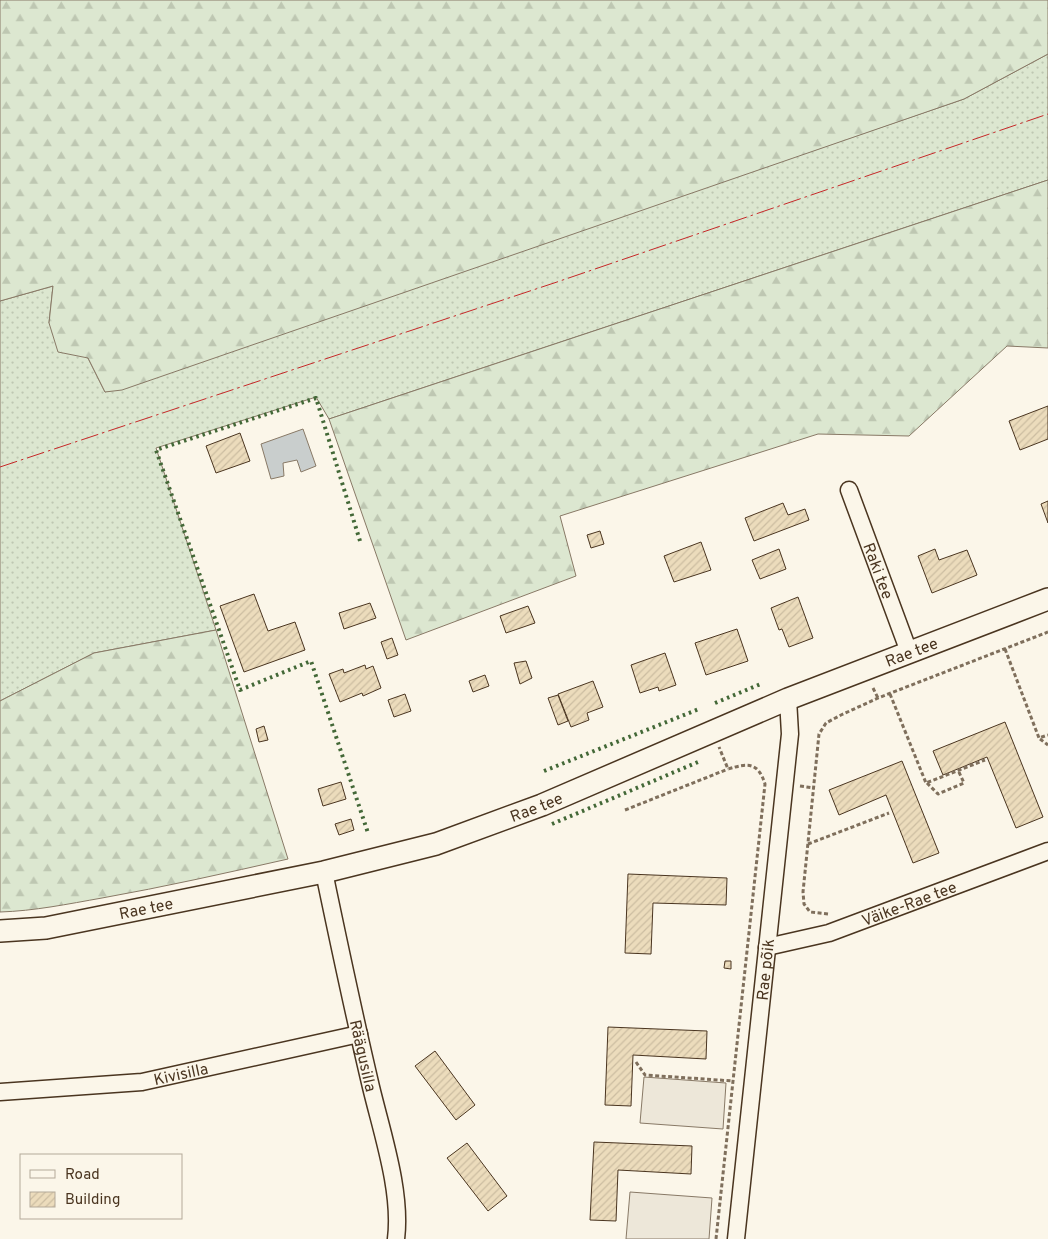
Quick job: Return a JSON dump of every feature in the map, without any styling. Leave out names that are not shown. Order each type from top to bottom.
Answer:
[{"type":"street","name":"Raki tee","points":[[849,490],[909,652]]},
{"type":"street","name":"Rae tee","points":[[0,931],[46,928],[324,872],[436,844],[542,805],[788,699],[1048,599]]},
{"type":"street","name":"Rae põik","points":[[736,1239],[790,734],[788,699]]},
{"type":"street","name":"Väike-Rae tee","points":[[767,947],[829,933],[1048,851]]},
{"type":"street","name":"Räägusilla","points":[[324,872],[396,1197],[398,1225],[396,1239]]},
{"type":"street","name":"Kivisilla","points":[[0,1092],[142,1082],[359,1034]]},
{"type":"path","points":[[836,914],[810,912],[804,904],[803,892],[819,734],[826,723],[890,694],[1048,632]]},
{"type":"path","points":[[1005,649],[1039,738],[1048,745]]},
{"type":"path","points":[[890,694],[926,783],[938,794],[964,783],[958,770]]},
{"type":"path","points":[[713,731],[728,769]]},
{"type":"path","points":[[1039,738],[1048,735]]},
{"type":"path","points":[[926,783],[985,760]]},
{"type":"path","points":[[625,810],[742,765],[751,765],[762,773],[765,784],[716,1239]]},
{"type":"path","points":[[798,786],[814,788]]},
{"type":"path","points":[[808,844],[889,813]]},
{"type":"path","points":[[636,1062],[645,1075],[733,1081]]},
{"type":"green space","points":[[0,0],[1048,0],[1048,54],[964,99],[122,390],[105,392],[88,358],[58,352],[49,323],[53,286],[0,301]]},
{"type":"green space","points":[[1048,54],[1048,180],[329,419],[316,397],[156,448],[216,630],[94,653],[0,701],[0,301],[53,286],[49,323],[88,358],[105,392],[964,99]]},
{"type":"green space","points":[[1048,180],[1048,348],[1007,346],[909,436],[818,434],[560,516],[576,576],[406,640],[329,419]]},
{"type":"green space","points":[[216,630],[288,859],[125,894],[51,907],[0,912],[0,701],[94,653]]},
{"type":"shaded area","points":[[303,429],[316,466],[301,472],[297,460],[283,463],[284,476],[271,479],[261,444]]},
{"type":"shaded area","points":[[644,1077],[726,1083],[723,1129],[640,1123]]},
{"type":"shaded area","points":[[630,1192],[712,1198],[709,1239],[626,1239]]},
{"type":"building","points":[[1048,406],[1048,439],[1020,450],[1009,421]]},
{"type":"building","points":[[240,433],[250,461],[216,473],[206,446]]},
{"type":"building","points":[[1048,501],[1048,523],[1041,504]]},
{"type":"building","points":[[783,503],[788,515],[805,509],[809,520],[754,541],[745,518]]},
{"type":"building","points":[[600,531],[604,544],[591,548],[587,535]]},
{"type":"building","points":[[701,542],[711,570],[674,582],[664,556]]},
{"type":"building","points":[[779,549],[786,569],[760,579],[752,560]]},
{"type":"building","points":[[935,549],[939,560],[967,550],[977,575],[932,593],[918,556]]},
{"type":"building","points":[[254,594],[268,631],[295,622],[305,650],[244,672],[220,606]]},
{"type":"building","points":[[798,597],[813,638],[789,647],[782,629],[779,630],[771,608]]},
{"type":"building","points":[[370,603],[376,618],[344,629],[339,613]]},
{"type":"building","points":[[528,606],[535,623],[506,633],[500,616]]},
{"type":"building","points":[[737,629],[748,661],[706,675],[695,643]]},
{"type":"building","points":[[392,638],[398,655],[387,659],[381,642]]},
{"type":"building","points":[[665,653],[676,685],[659,691],[658,687],[640,693],[631,665]]},
{"type":"building","points":[[526,661],[532,678],[520,684],[514,663]]},
{"type":"building","points":[[365,665],[366,669],[373,666],[381,688],[363,696],[362,693],[340,702],[329,674],[343,669],[344,673]]},
{"type":"building","points":[[485,675],[489,686],[473,692],[469,681]]},
{"type":"building","points":[[593,681],[603,707],[587,713],[589,720],[571,727],[558,694]]},
{"type":"building","points":[[405,694],[411,711],[394,717],[388,700]]},
{"type":"building","points":[[558,695],[568,721],[558,725],[548,698]]},
{"type":"building","points":[[1005,722],[1043,817],[1016,828],[987,757],[943,775],[933,751]]},
{"type":"building","points":[[264,726],[268,740],[259,742],[256,729]]},
{"type":"building","points":[[902,761],[939,853],[913,863],[886,795],[839,815],[829,790]]},
{"type":"building","points":[[341,782],[346,799],[323,806],[318,789]]},
{"type":"building","points":[[351,819],[354,830],[339,835],[335,824]]},
{"type":"building","points":[[628,874],[727,878],[726,905],[653,903],[651,954],[625,953]]},
{"type":"building","points":[[725,961],[731,961],[731,969],[724,968]]},
{"type":"building","points":[[608,1027],[707,1031],[706,1059],[633,1055],[631,1106],[605,1105]]},
{"type":"building","points":[[435,1051],[475,1105],[456,1120],[415,1066]]},
{"type":"building","points":[[594,1142],[692,1146],[691,1174],[618,1170],[616,1221],[590,1220]]},
{"type":"building","points":[[467,1143],[507,1196],[488,1211],[447,1158]]},
{"type":"hedge","points":[[360,541],[316,398],[156,450],[240,690],[311,661],[368,833]]},
{"type":"hedge","points":[[715,703],[763,683]]},
{"type":"hedge","points":[[544,771],[699,709]]},
{"type":"hedge","points":[[552,824],[698,762]]},
{"type":"power","points":[[0,467],[557,282],[1048,114]]}]
